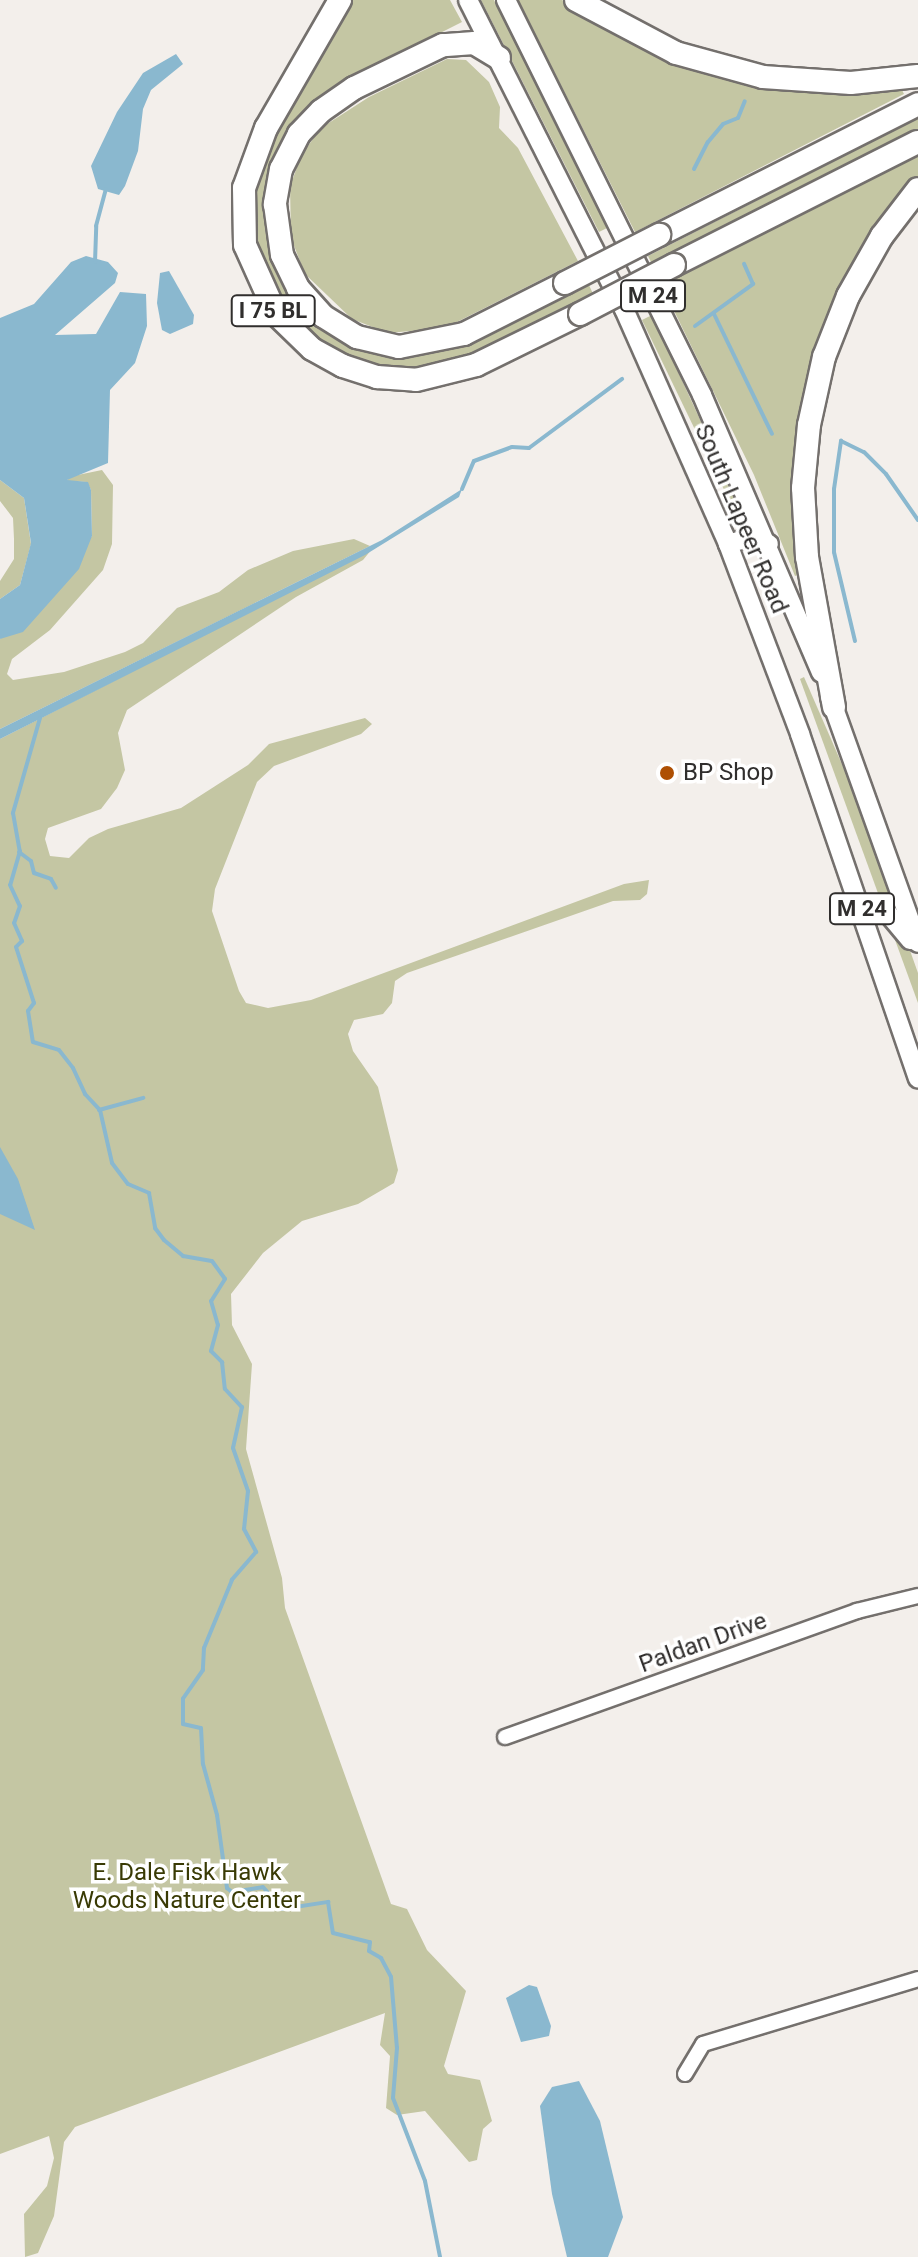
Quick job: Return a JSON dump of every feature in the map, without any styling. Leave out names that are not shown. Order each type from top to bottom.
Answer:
[{"type":"highway","name":"I 75 BL","points":[[340,0],[266,128],[244,188],[245,245],[276,314],[312,349],[343,366],[377,377],[416,380],[476,365],[918,142]]},
{"type":"highway","points":[[576,0],[646,40],[734,70],[820,83],[918,76]]},
{"type":"highway","points":[[499,58],[466,41],[443,45],[363,83],[321,111],[299,134],[281,169],[275,204],[282,255],[298,288],[323,316],[357,337],[399,347],[464,334],[918,104]]},
{"type":"highway","points":[[834,707],[807,557],[803,488],[809,425],[824,357],[848,296],[882,236],[918,189]]},
{"type":"main road","name":"South Lapeer Road","points":[[468,0],[624,309],[728,544],[864,915],[918,1078]]},
{"type":"main road","name":"South Lapeer Road","points":[[506,0],[702,395],[769,544],[834,707],[918,943]]},
{"type":"main road","points":[[728,544],[755,536],[769,544]]},
{"type":"main road","points":[[864,915],[877,910],[894,917],[918,953]]},
{"type":"street","name":"Paldan Drive","points":[[505,1737],[857,1611],[918,1596]]},
{"type":"street","points":[[685,2074],[703,2044],[918,1979]]},
{"type":"green space","points":[[347,0],[450,0],[462,22],[341,83],[308,107],[285,135],[268,178],[265,230],[274,264],[296,303],[340,340],[373,353],[411,358],[468,345],[589,285],[594,296],[480,355],[440,369],[380,369],[324,347],[281,308],[255,256],[249,197],[275,125]]},
{"type":"green space","points":[[481,0],[494,0],[607,228],[599,232]]},
{"type":"green space","points":[[518,0],[562,0],[658,55],[901,88],[904,94],[635,232]]},
{"type":"green space","points":[[447,59],[466,60],[489,82],[500,107],[499,128],[518,148],[578,261],[445,328],[388,333],[352,319],[305,274],[291,238],[290,186],[302,154],[321,128],[369,97]]},
{"type":"green space","points":[[918,118],[918,132],[653,266],[648,256]]},
{"type":"green space","points":[[918,152],[918,177],[829,319],[801,574],[795,576],[754,475],[661,284]]},
{"type":"green space","points":[[652,315],[748,524],[742,527],[642,320]]},
{"type":"green space","points":[[102,470],[113,485],[112,544],[103,570],[50,630],[12,659],[7,674],[13,680],[64,672],[125,652],[143,643],[177,608],[219,592],[248,570],[293,551],[354,539],[370,546],[0,729],[0,639],[92,536],[91,490],[87,482],[67,481],[68,477]]},
{"type":"green space","points":[[0,480],[24,498],[31,544],[20,585],[0,599],[0,581],[14,559],[14,539],[13,518],[0,501]]},
{"type":"green space","name":"E. Dale Fisk Hawk Woods Nature Center","points":[[372,549],[363,560],[296,597],[127,710],[118,733],[125,770],[117,788],[101,809],[48,828],[45,839],[50,856],[69,858],[89,838],[108,829],[181,808],[248,765],[269,744],[365,718],[372,724],[361,734],[274,766],[257,782],[215,889],[212,911],[239,991],[246,1003],[268,1008],[311,1000],[624,884],[649,880],[647,894],[640,900],[613,901],[407,973],[395,981],[392,1003],[383,1014],[354,1020],[348,1034],[353,1051],[378,1087],[398,1170],[394,1183],[358,1204],[302,1221],[263,1253],[231,1294],[232,1325],[252,1364],[246,1449],[282,1578],[285,1608],[391,1904],[407,1909],[427,1950],[466,1991],[444,2066],[448,2074],[480,2080],[492,2121],[483,2129],[477,2160],[469,2162],[425,2111],[397,2115],[386,2108],[390,2056],[380,2045],[385,2013],[75,2127],[64,2142],[54,2216],[38,2253],[25,2257],[24,2214],[47,2186],[54,2158],[49,2136],[0,2154],[0,739]]},
{"type":"green space","points":[[804,677],[851,785],[918,973],[918,1003],[800,679]]},
{"type":"water","points":[[176,54],[183,64],[151,90],[143,109],[138,151],[125,186],[119,195],[98,189],[91,166],[117,112],[143,73]]},
{"type":"water","points":[[86,256],[108,262],[118,273],[115,283],[55,335],[96,334],[120,292],[146,294],[147,326],[135,363],[110,390],[108,463],[67,480],[88,482],[91,490],[92,536],[79,569],[23,632],[0,639],[0,599],[20,585],[31,543],[24,498],[0,480],[0,318],[34,304],[71,262]]},
{"type":"water","points":[[169,271],[194,315],[193,324],[170,334],[162,330],[157,303],[160,273]]},
{"type":"water","points":[[462,489],[459,497],[365,555],[0,739],[0,729],[382,540]]},
{"type":"water","points":[[0,1147],[18,1179],[35,1230],[0,1214]]},
{"type":"water","points":[[529,1985],[537,1987],[551,2026],[549,2036],[521,2042],[506,1998]]},
{"type":"water","points":[[579,2081],[600,2121],[623,2217],[608,2257],[567,2257],[552,2194],[540,2106],[552,2087]]},
{"type":"waterway","points":[[694,169],[708,142],[723,124],[738,118],[745,101]]},
{"type":"waterway","points":[[95,262],[96,226],[106,189]]},
{"type":"waterway","points":[[695,326],[753,284],[744,264]]},
{"type":"waterway","points":[[714,314],[772,434]]},
{"type":"waterway","points":[[462,489],[474,461],[512,447],[529,448],[622,379]]},
{"type":"waterway","points":[[855,641],[834,552],[834,489],[841,441],[864,452],[886,474],[918,520]]},
{"type":"waterway","points":[[40,718],[13,813],[20,851],[10,885],[20,906],[14,923],[22,941],[16,947],[34,1003],[28,1011],[33,1042],[59,1050],[73,1068],[85,1094],[100,1110],[112,1163],[128,1184],[149,1193],[155,1228],[164,1240],[183,1256],[212,1261],[225,1279],[211,1301],[218,1325],[211,1351],[222,1362],[225,1389],[242,1407],[233,1448],[248,1491],[244,1529],[256,1552],[232,1580],[204,1648],[203,1670],[183,1699],[183,1724],[201,1728],[203,1764],[217,1815],[227,1888],[232,1892],[263,1887],[282,1909],[328,1902],[333,1933],[370,1942],[369,1951],[381,1958],[391,1977],[397,2048],[393,2098],[425,2181],[440,2257]]},
{"type":"waterway","points":[[19,852],[31,861],[34,873],[51,879],[56,888]]},
{"type":"waterway","points":[[99,1110],[143,1098]]},
{"type":"place","name":"BP Shop","points":[[667,773]]}]
